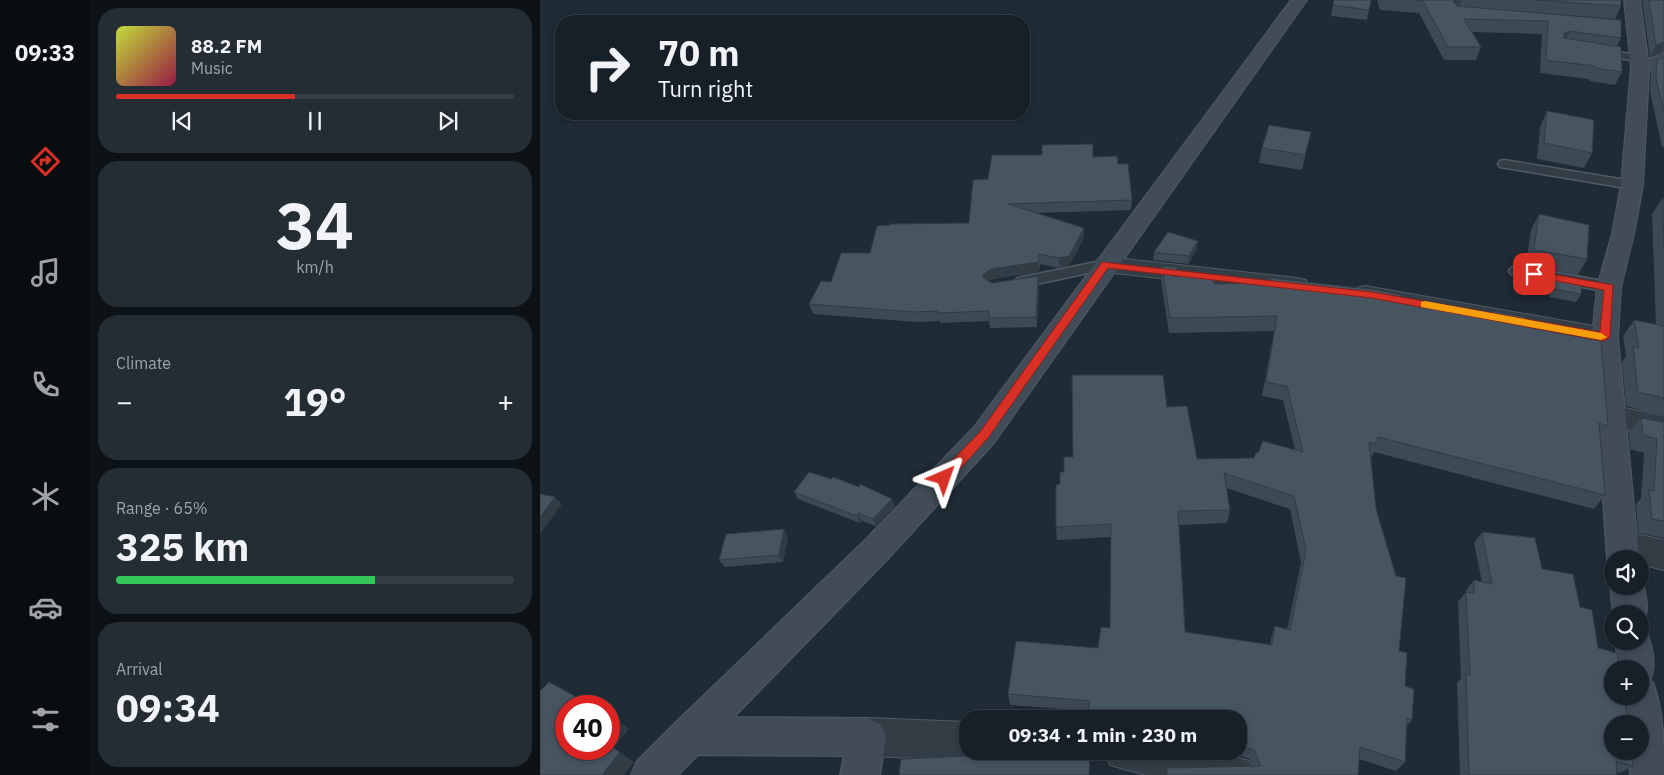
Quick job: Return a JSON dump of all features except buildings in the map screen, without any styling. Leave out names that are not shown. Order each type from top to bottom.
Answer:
[{"type":"street","points":[[651,775],[876,550],[984,435],[1299,0]]},
{"type":"street","points":[[1623,550],[1604,337],[1609,288],[1623,234],[1632,185],[1640,62],[1632,0]]},
{"type":"street","points":[[1618,26],[1636,27]]},
{"type":"street","points":[[1640,62],[1664,59]]},
{"type":"street","points":[[1106,265],[1334,290],[1604,337]]},
{"type":"street","points":[[1610,416],[1664,427]]},
{"type":"street","points":[[1649,554],[1664,555]]},
{"type":"street","points":[[1641,705],[1650,775]]},
{"type":"street","points":[[688,736],[867,737],[959,741]]},
{"type":"street","points":[[860,775],[867,737]]},
{"type":"street","points":[[1166,760],[1235,775]]},
{"type":"lane","points":[[1592,52],[1640,62]]},
{"type":"lane","points":[[1504,164],[1632,185]]},
{"type":"lane","points":[[1003,285],[1106,265]]},
{"type":"lane","points":[[1516,271],[1609,288]]},
{"type":"slow traffic","points":[[1425,304],[1601,337]]},
{"type":"route","points":[[944,478],[984,435],[1106,265],[1372,295],[1604,337],[1609,288],[1534,274]]}]
